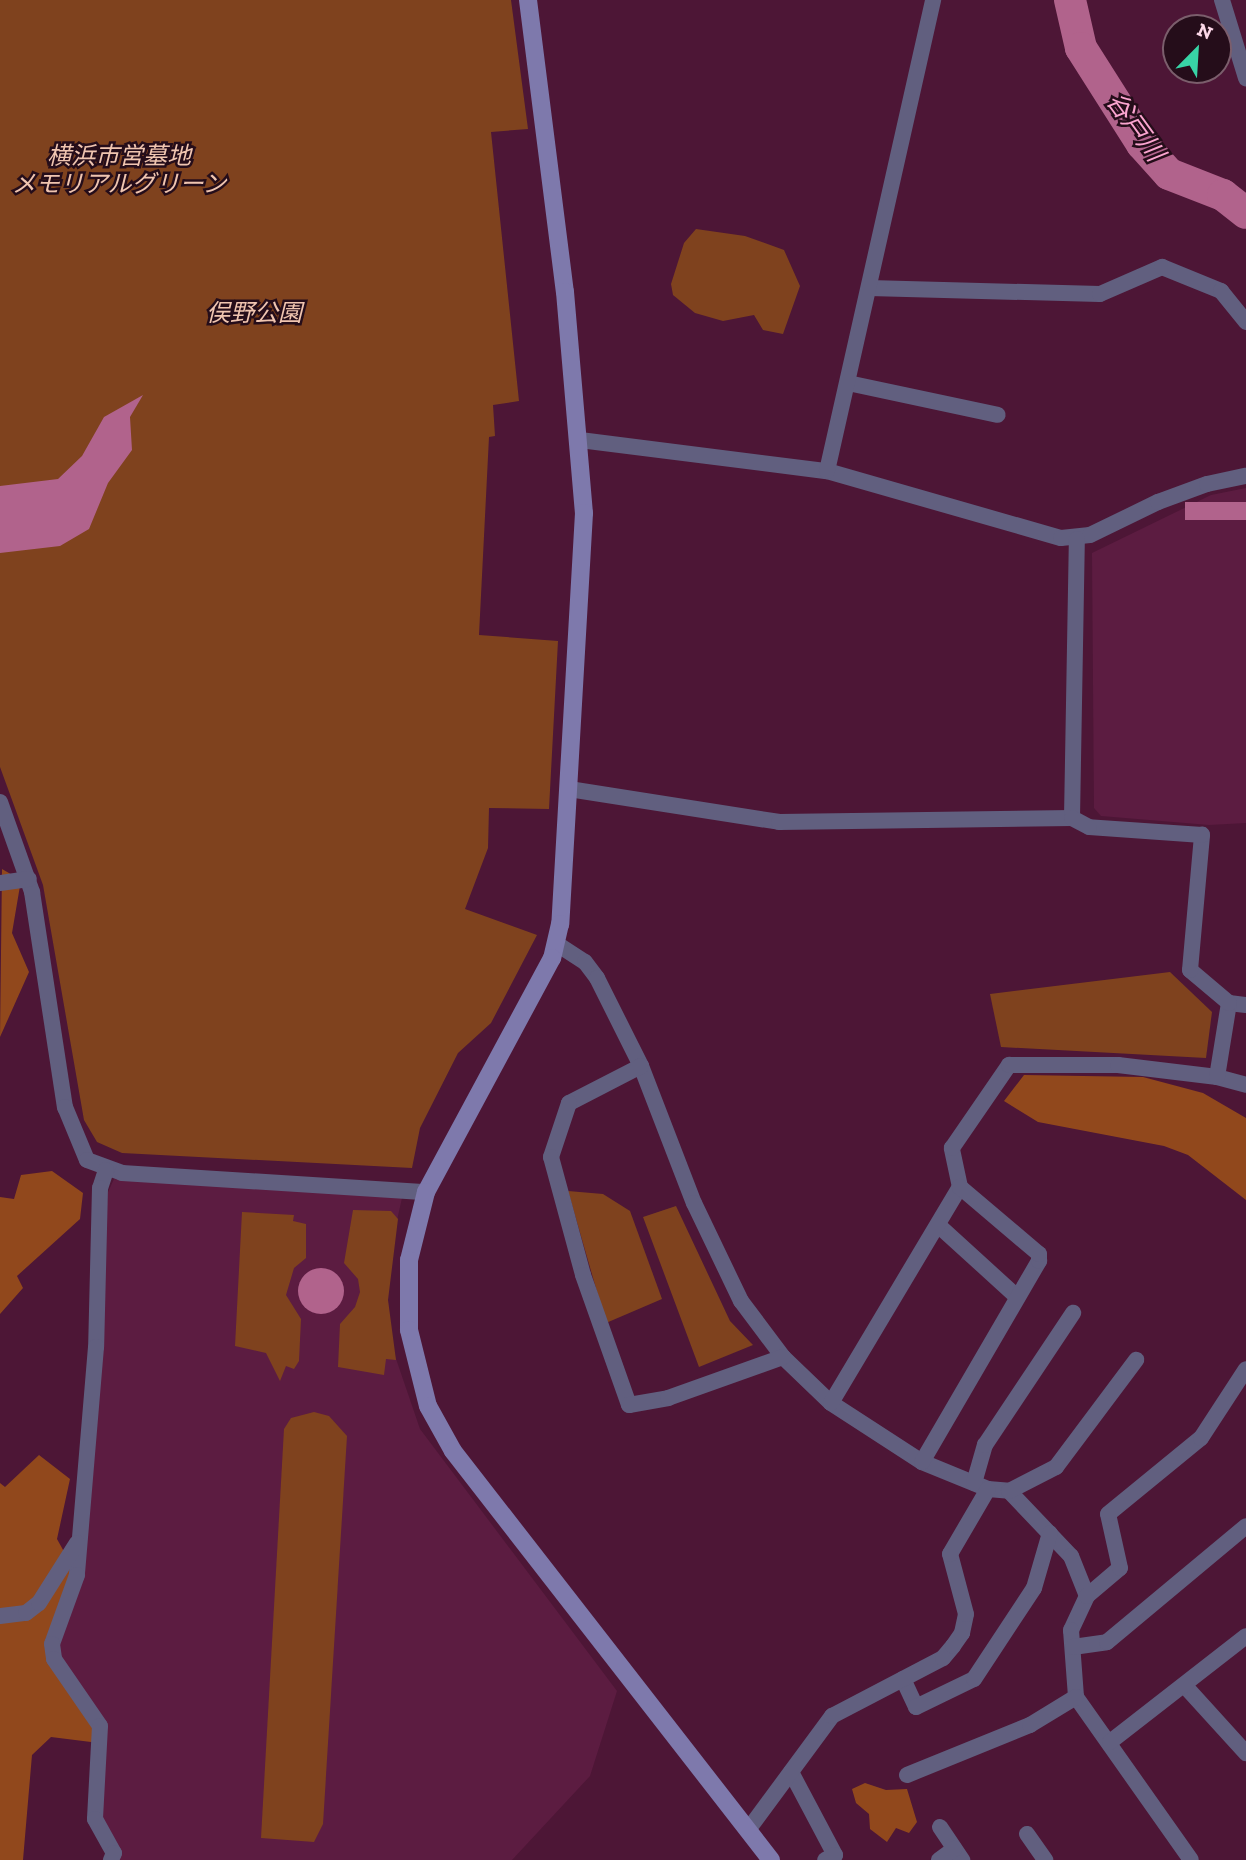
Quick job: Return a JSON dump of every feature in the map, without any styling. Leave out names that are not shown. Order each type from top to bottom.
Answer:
[{"type":"street","points":[[528,0],[580,439],[584,513],[569,789],[557,944],[426,1192],[412,1241],[407,1305],[413,1355],[428,1406],[453,1451],[771,1860]]},
{"type":"street","points":[[827,471],[933,0]]},
{"type":"street","points":[[1222,0],[1246,78]]},
{"type":"street","points":[[869,288],[1100,294],[1162,267],[1221,291],[1246,323]]},
{"type":"street","points":[[848,383],[998,415]]},
{"type":"street","points":[[580,439],[827,471],[1061,538],[1077,539],[1196,488],[1246,476]]},
{"type":"street","points":[[1072,818],[1077,539]]},
{"type":"street","points":[[569,789],[779,822],[1072,818],[1089,827],[1202,835],[1190,970],[1228,1003],[1246,1005]]},
{"type":"street","points":[[0,802],[29,879],[65,1107],[77,1145],[87,1160],[106,1170],[426,1192]]},
{"type":"street","points":[[0,883],[29,879]]},
{"type":"street","points":[[557,944],[585,962],[597,978],[641,1066],[694,1203],[741,1301],[783,1357],[831,1403],[922,1462],[981,1486],[1009,1491],[1071,1556],[1087,1596]]},
{"type":"street","points":[[1217,1077],[1228,1003]]},
{"type":"street","points":[[922,1462],[1017,1297],[1033,1275],[1039,1254],[960,1186],[952,1147],[1009,1065],[1131,1065],[1217,1077],[1246,1085]]},
{"type":"street","points":[[641,1066],[569,1103],[551,1157],[583,1275],[629,1405],[668,1398],[783,1357]]},
{"type":"street","points":[[106,1170],[100,1188],[96,1347],[76,1575],[52,1644],[54,1659],[100,1726],[95,1819],[114,1853],[111,1860]]},
{"type":"street","points":[[831,1403],[960,1186]]},
{"type":"street","points":[[938,1225],[1017,1297]]},
{"type":"street","points":[[748,1830],[832,1716],[943,1658],[962,1633],[966,1614],[950,1554],[981,1486],[985,1445],[1073,1313]]},
{"type":"street","points":[[1009,1491],[1056,1467],[1136,1360]]},
{"type":"street","points":[[1191,1860],[1076,1697],[1071,1630],[1087,1596],[1120,1568],[1108,1514],[1201,1438],[1246,1369]]},
{"type":"street","points":[[1073,1647],[1107,1642],[1246,1526]]},
{"type":"street","points":[[903,1679],[916,1707],[974,1679],[1034,1588],[1050,1533]]},
{"type":"street","points":[[0,1616],[26,1613],[39,1603],[77,1543]]},
{"type":"street","points":[[1110,1742],[1246,1636]]},
{"type":"street","points":[[1185,1686],[1246,1753]]},
{"type":"street","points":[[907,1775],[1030,1725],[1076,1697]]},
{"type":"street","points":[[791,1772],[835,1855],[825,1860]]},
{"type":"street","points":[[939,1860],[958,1854],[940,1826]]},
{"type":"street","points":[[1027,1834],[1045,1860]]},
{"type":"shaded area","points":[[143,395],[130,417],[132,450],[108,483],[89,529],[60,546],[0,553],[0,486],[58,479],[82,456],[104,417]]},
{"type":"shaded area","points":[[1246,488],[1246,823],[1209,825],[1101,816],[1094,808],[1092,553],[1211,495]]},
{"type":"shaded area","points":[[1185,502],[1246,502],[1246,520],[1185,520]]},
{"type":"shaded area","points":[[2,869],[21,880],[12,933],[29,972],[0,1037]]},
{"type":"shaded area","points":[[1024,1075],[1143,1077],[1203,1093],[1246,1118],[1246,1200],[1188,1155],[1164,1146],[1038,1122],[1004,1101]]},
{"type":"shaded area","points":[[52,1171],[83,1193],[80,1219],[17,1276],[23,1288],[0,1314],[0,1197],[14,1199],[21,1175]]},
{"type":"shaded area","points":[[114,1179],[402,1198],[391,1247],[388,1300],[393,1350],[420,1429],[617,1691],[590,1776],[512,1860],[112,1860],[95,1819],[100,1726],[52,1644],[77,1575],[108,1192]]},
{"type":"shaded area","points":[[321,1268],[337,1275],[344,1291],[337,1307],[321,1314],[305,1307],[298,1291],[305,1275]]},
{"type":"shaded area","points":[[39,1455],[70,1479],[57,1539],[77,1575],[52,1644],[82,1696],[99,1743],[51,1737],[32,1755],[23,1860],[0,1860],[0,1483],[5,1487]]},
{"type":"shaded area","points":[[865,1783],[886,1790],[907,1789],[917,1822],[909,1833],[896,1828],[887,1842],[870,1829],[869,1814],[856,1803],[852,1789]]},
{"type":"green space","name":"俣野公園","points":[[0,0],[511,0],[528,129],[491,132],[519,401],[493,405],[495,436],[489,437],[479,635],[558,641],[549,809],[489,808],[488,848],[465,909],[537,935],[491,1023],[458,1053],[420,1128],[412,1168],[122,1153],[97,1142],[84,1120],[43,885],[0,767]]},
{"type":"green space","points":[[696,229],[745,236],[784,250],[800,286],[783,334],[763,330],[754,315],[723,321],[695,313],[673,295],[671,284],[684,243]]},
{"type":"green space","points":[[1170,972],[1212,1012],[1206,1058],[1001,1047],[990,994]]},
{"type":"green space","points":[[568,1191],[603,1194],[630,1211],[662,1299],[606,1323]]},
{"type":"green space","points":[[676,1206],[730,1321],[753,1345],[699,1367],[643,1217]]},
{"type":"green space","points":[[353,1210],[391,1211],[398,1219],[388,1300],[396,1360],[386,1359],[384,1375],[338,1367],[340,1324],[355,1307],[360,1292],[358,1279],[344,1263]]},
{"type":"green space","points":[[242,1212],[294,1215],[293,1221],[306,1224],[306,1258],[294,1268],[286,1295],[301,1319],[299,1361],[294,1369],[286,1366],[280,1381],[266,1353],[235,1346]]},
{"type":"green space","points":[[314,1412],[329,1416],[347,1436],[323,1824],[314,1842],[261,1838],[284,1429],[291,1418]]},
{"type":"waterway","name":"谷戸川","points":[[1070,0],[1081,48],[1142,144],[1169,174],[1223,195],[1246,213]]},
{"type":"park label","name":"横浜市営墓地 メモリアルグリーン","points":[[119,170]]}]
